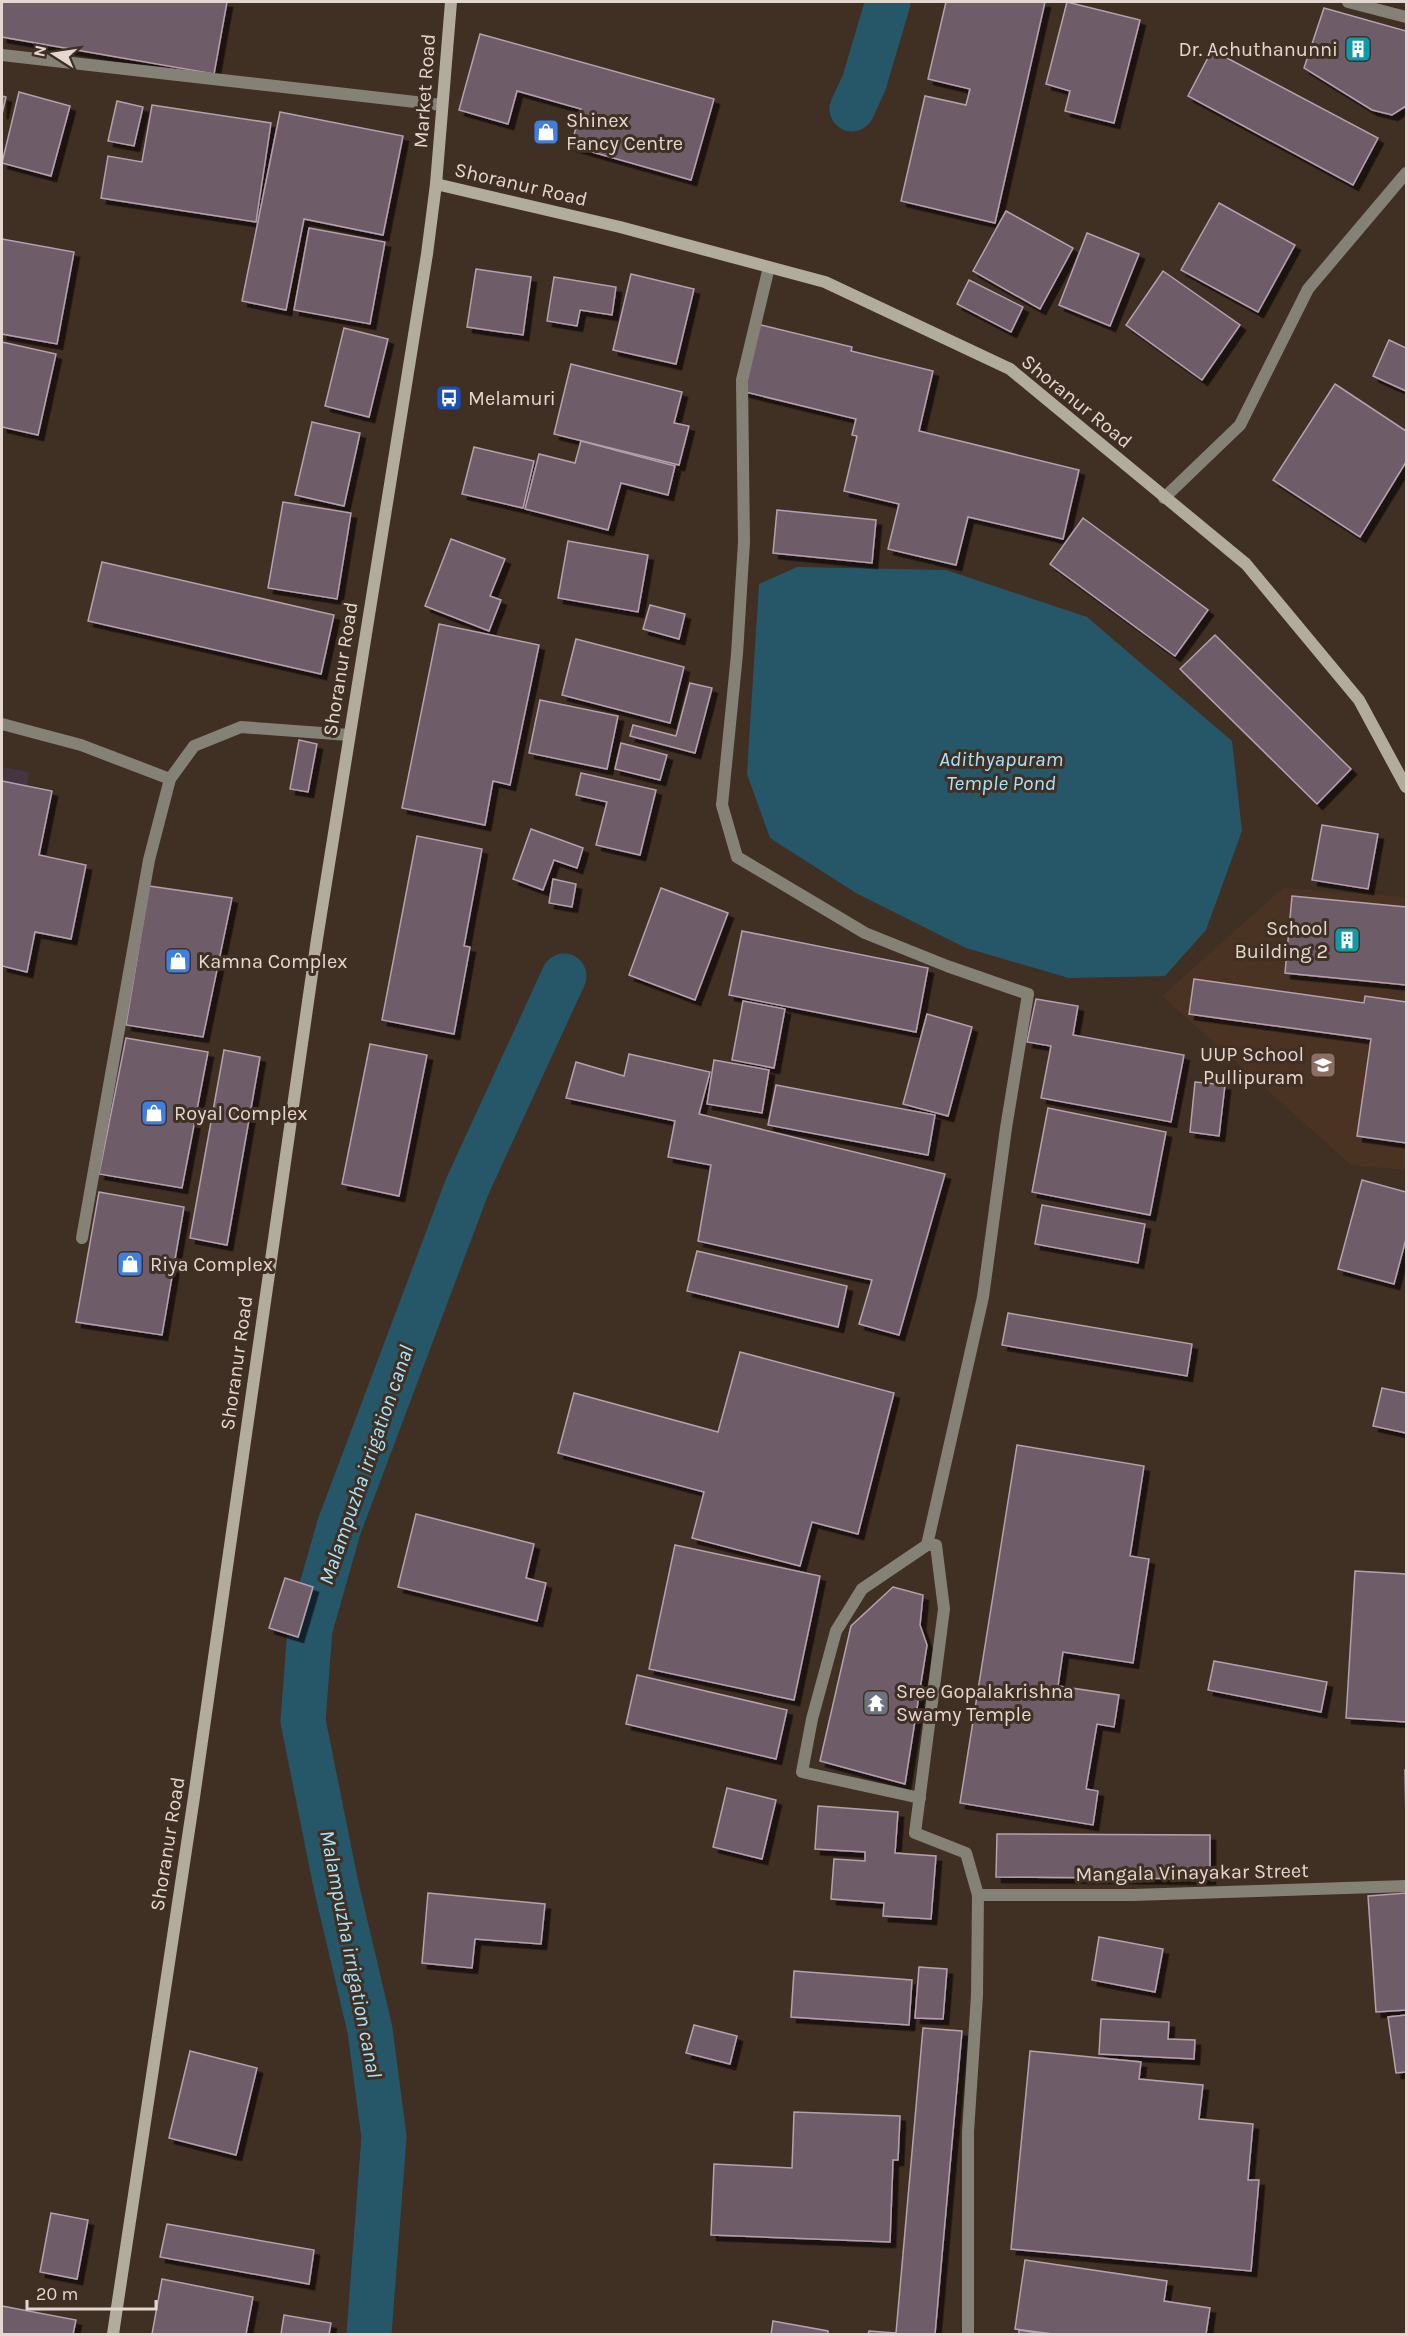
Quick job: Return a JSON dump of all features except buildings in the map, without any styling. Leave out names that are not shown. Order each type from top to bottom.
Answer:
[{"type":"main road","name":"Market Road","points":[[436,184],[451,2]]},
{"type":"main road","name":"Shoranur Road","points":[[113,2334],[194,1797],[317,939],[436,184],[620,227],[825,282],[1010,369],[1246,564],[1359,700],[1407,788]]},
{"type":"street","points":[[1348,2],[1407,17]]},
{"type":"street","points":[[2,55],[442,105]]},
{"type":"street","points":[[1164,498],[1240,425],[1308,289],[1407,173]]},
{"type":"street","points":[[769,267],[742,380],[744,542],[737,654],[722,805],[737,857],[865,933],[946,966],[1028,994],[982,1297],[927,1545]]},
{"type":"street","points":[[2,724],[81,745],[170,779]]},
{"type":"street","points":[[82,1238],[149,860],[170,779],[194,746],[241,727],[349,735]]},
{"type":"street","points":[[920,1798],[802,1772],[812,1719],[836,1631],[862,1589],[927,1545],[936,1545],[944,1609],[920,1798],[915,1833],[966,1853],[978,1895],[977,1995],[968,2132],[968,2334]]},
{"type":"street","name":"Mangala Vinayakar Street","points":[[978,1895],[1133,1895],[1407,1886]]},
{"type":"shaded area","points":[[2,767],[29,772],[2,943]]},
{"type":"shaded area","name":"UUP School Pullipuram","points":[[1283,888],[1406,897],[1406,1170],[1351,1165],[1162,996]]},
{"type":"water","name":"Adithyapuram Temple Pond","points":[[797,567],[946,570],[1087,617],[1232,741],[1242,831],[1206,930],[1165,976],[1069,978],[966,948],[856,893],[770,838],[747,774],[759,584]]},
{"type":"waterway","name":"Malampuzha irrigation canal","points":[[852,109],[864,83],[888,2]]},
{"type":"waterway","name":"Malampuzha irrigation canal","points":[[369,2334],[384,2137],[370,2030],[336,1885],[303,1721],[310,1629],[339,1527],[467,1187],[564,976]]},
{"type":"place","name":"Dr. Achuthanunni","points":[[1358,49]]},
{"type":"place","name":"Shinex Fancy Centre","points":[[546,132]]},
{"type":"place","name":"Melamuri","points":[[449,398]]},
{"type":"place","name":"School Building 2","points":[[1347,940]]},
{"type":"place","name":"Kamna Complex","points":[[178,961]]},
{"type":"place","name":"UUP School Pullipuram","points":[[1323,1065]]},
{"type":"place","name":"Royal Complex","points":[[154,1113]]},
{"type":"place","name":"Riya Complex","points":[[130,1264]]},
{"type":"place","name":"Sree Gopalakrishna Swamy Temple","points":[[876,1703]]}]
